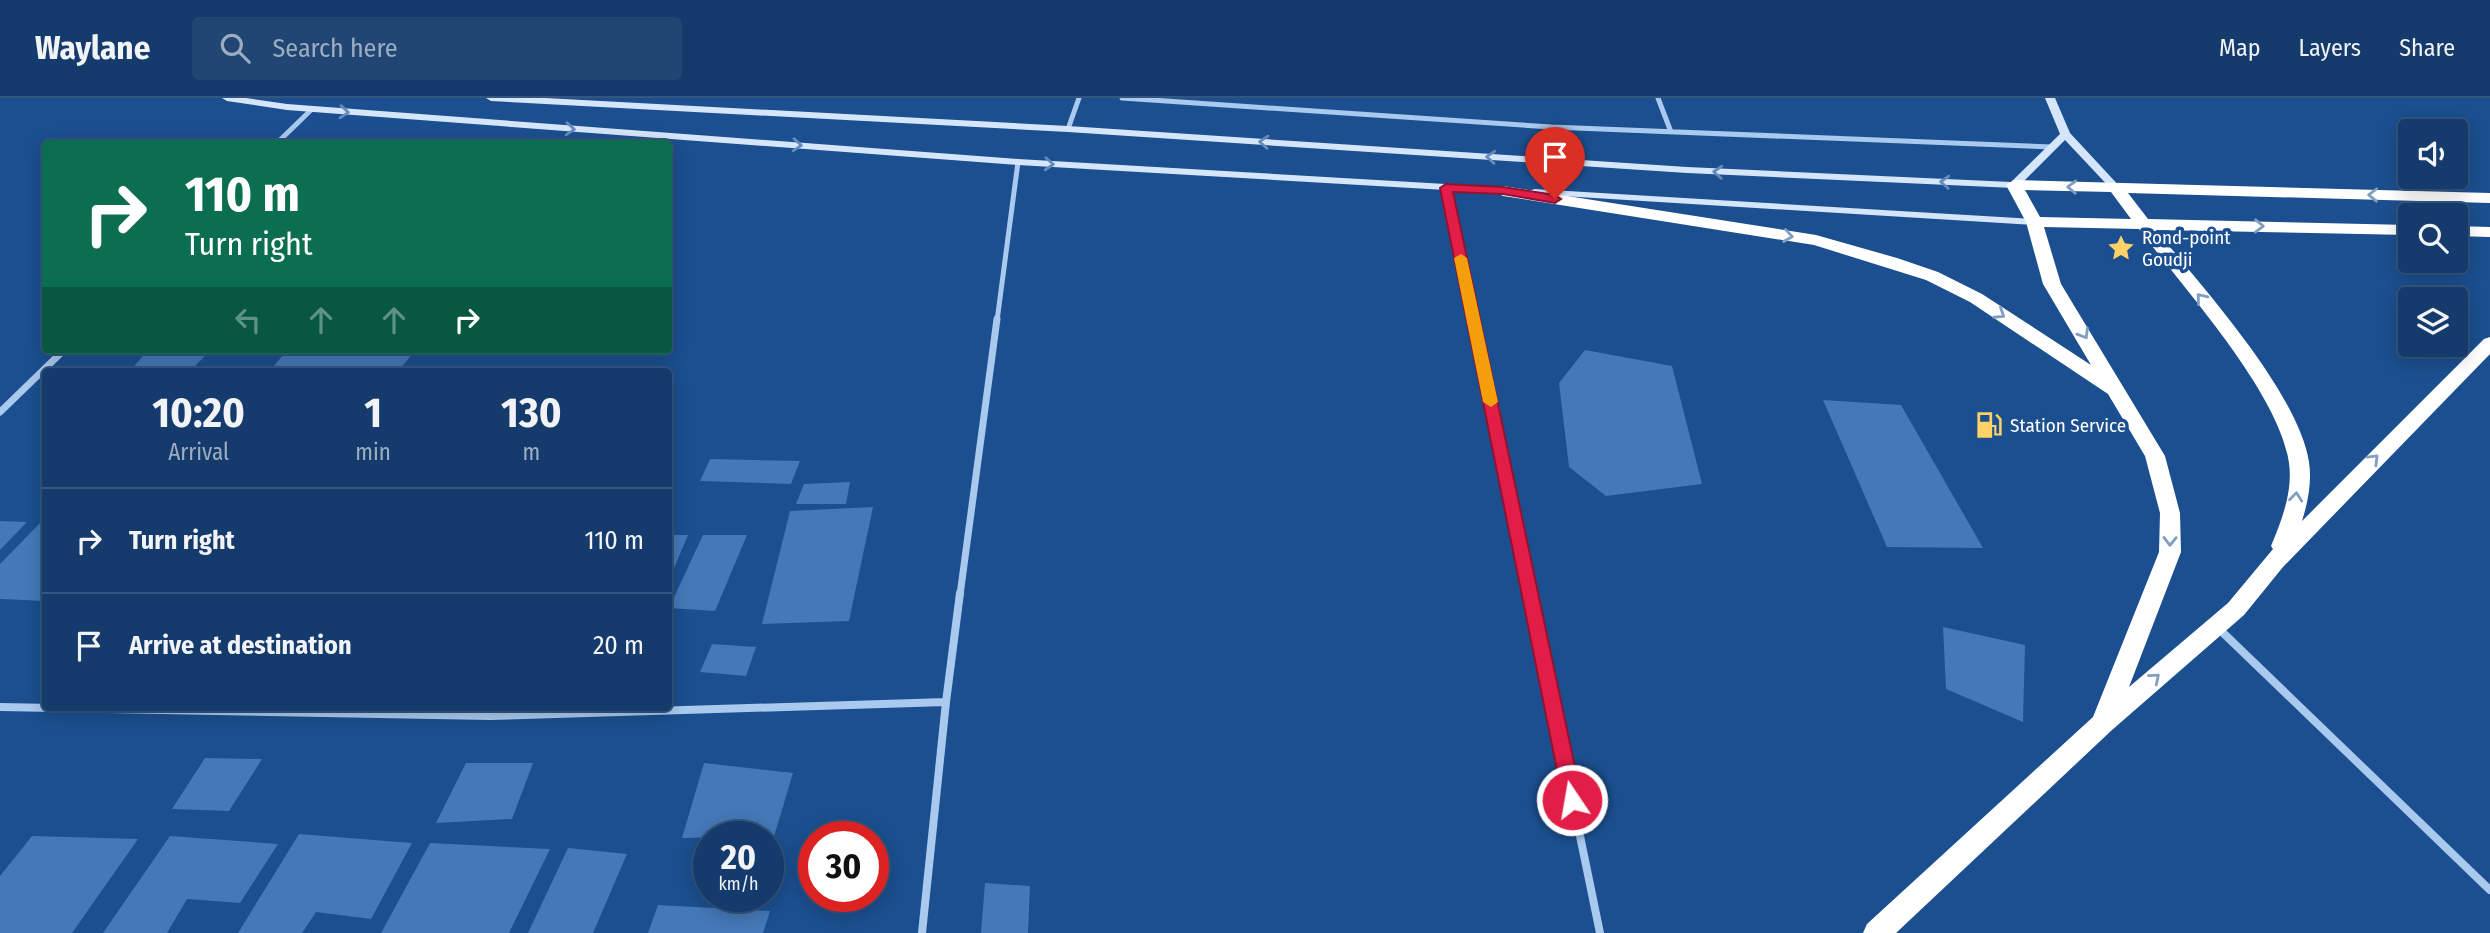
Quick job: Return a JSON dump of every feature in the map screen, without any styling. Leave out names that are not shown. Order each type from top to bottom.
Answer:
[{"type":"highway","points":[[2014,185],[2490,198]]},
{"type":"highway","points":[[2014,185],[2034,222],[2052,284],[2155,456],[2170,513],[2170,552],[2103,723]]},
{"type":"highway","points":[[2117,189],[2222,323],[2265,386],[2286,424],[2299,464],[2294,518],[2275,561]]},
{"type":"highway","points":[[1503,191],[1816,240],[1891,262],[1932,276],[1976,298],[2119,392]]},
{"type":"highway","points":[[2034,222],[2398,230]]},
{"type":"highway","points":[[2468,231],[2490,232]]},
{"type":"highway","points":[[1877,933],[2103,723],[2248,597],[2275,561],[2490,343]]},
{"type":"main road","points":[[227,98],[312,109],[1018,162],[2034,222]]},
{"type":"main road","points":[[491,98],[550,99],[1068,129],[1687,170],[2014,185],[2065,134]]},
{"type":"main road","points":[[2050,98],[2065,134],[2117,189]]},
{"type":"street","points":[[1068,129],[1079,98]]},
{"type":"street","points":[[1122,98],[1551,127],[2053,147]]},
{"type":"street","points":[[1658,98],[1671,132]]},
{"type":"street","points":[[280,140],[312,109]]},
{"type":"street","points":[[922,933],[946,702],[1018,162]]},
{"type":"street","points":[[1446,188],[1600,933]]},
{"type":"street","points":[[45,368],[60,354]]},
{"type":"street","points":[[0,412],[42,371]]},
{"type":"street","points":[[2216,626],[2490,890]]},
{"type":"street","points":[[672,710],[946,702]]},
{"type":"street","points":[[0,707],[42,708]]},
{"type":"street","points":[[218,711],[490,716],[653,711]]},
{"type":"building","points":[[1585,350],[1672,366],[1702,484],[1606,496],[1569,467],[1559,383]]},
{"type":"building","points":[[145,354],[207,354],[193,368],[133,368]]},
{"type":"building","points":[[284,354],[412,354],[401,368],[272,368]]},
{"type":"building","points":[[1823,400],[1901,405],[1983,548],[1887,547]]},
{"type":"building","points":[[710,459],[800,461],[791,484],[700,481]]},
{"type":"building","points":[[850,482],[846,504],[796,504],[804,484]]},
{"type":"building","points":[[873,507],[849,621],[762,624],[790,511]]},
{"type":"building","points":[[0,521],[27,522],[0,550]]},
{"type":"building","points":[[42,522],[42,601],[0,599],[0,564]]},
{"type":"building","points":[[672,535],[688,535],[672,573]]},
{"type":"building","points":[[703,535],[747,535],[715,611],[672,608],[672,602]]},
{"type":"building","points":[[1943,627],[2025,645],[2023,722],[1946,689]]},
{"type":"building","points":[[712,644],[756,647],[746,676],[700,672]]},
{"type":"building","points":[[205,758],[262,759],[229,811],[172,809]]},
{"type":"building","points":[[466,763],[533,763],[512,819],[436,823]]},
{"type":"building","points":[[704,763],[793,773],[779,821],[693,821],[693,838],[682,838]]},
{"type":"building","points":[[299,834],[412,843],[371,919],[316,912],[302,933],[238,933]]},
{"type":"building","points":[[32,836],[138,839],[72,933],[0,933],[0,876]]},
{"type":"building","points":[[170,836],[278,844],[240,903],[187,899],[167,933],[103,933]]},
{"type":"building","points":[[430,843],[550,849],[509,933],[381,933]]},
{"type":"building","points":[[568,848],[627,854],[593,933],[528,933]]},
{"type":"building","points":[[985,883],[1030,886],[1028,933],[981,933]]},
{"type":"building","points":[[658,905],[693,907],[693,912],[770,912],[763,933],[648,933]]},
{"type":"slow traffic","points":[[1461,258],[1491,402]]},
{"type":"place","name":"Rond-point Goudji","points":[[2121,248]]},
{"type":"place","name":"Station Service","points":[[1989,425]]},
{"type":"route","points":[[1555,199],[1503,191],[1446,188],[1572,800]]}]
